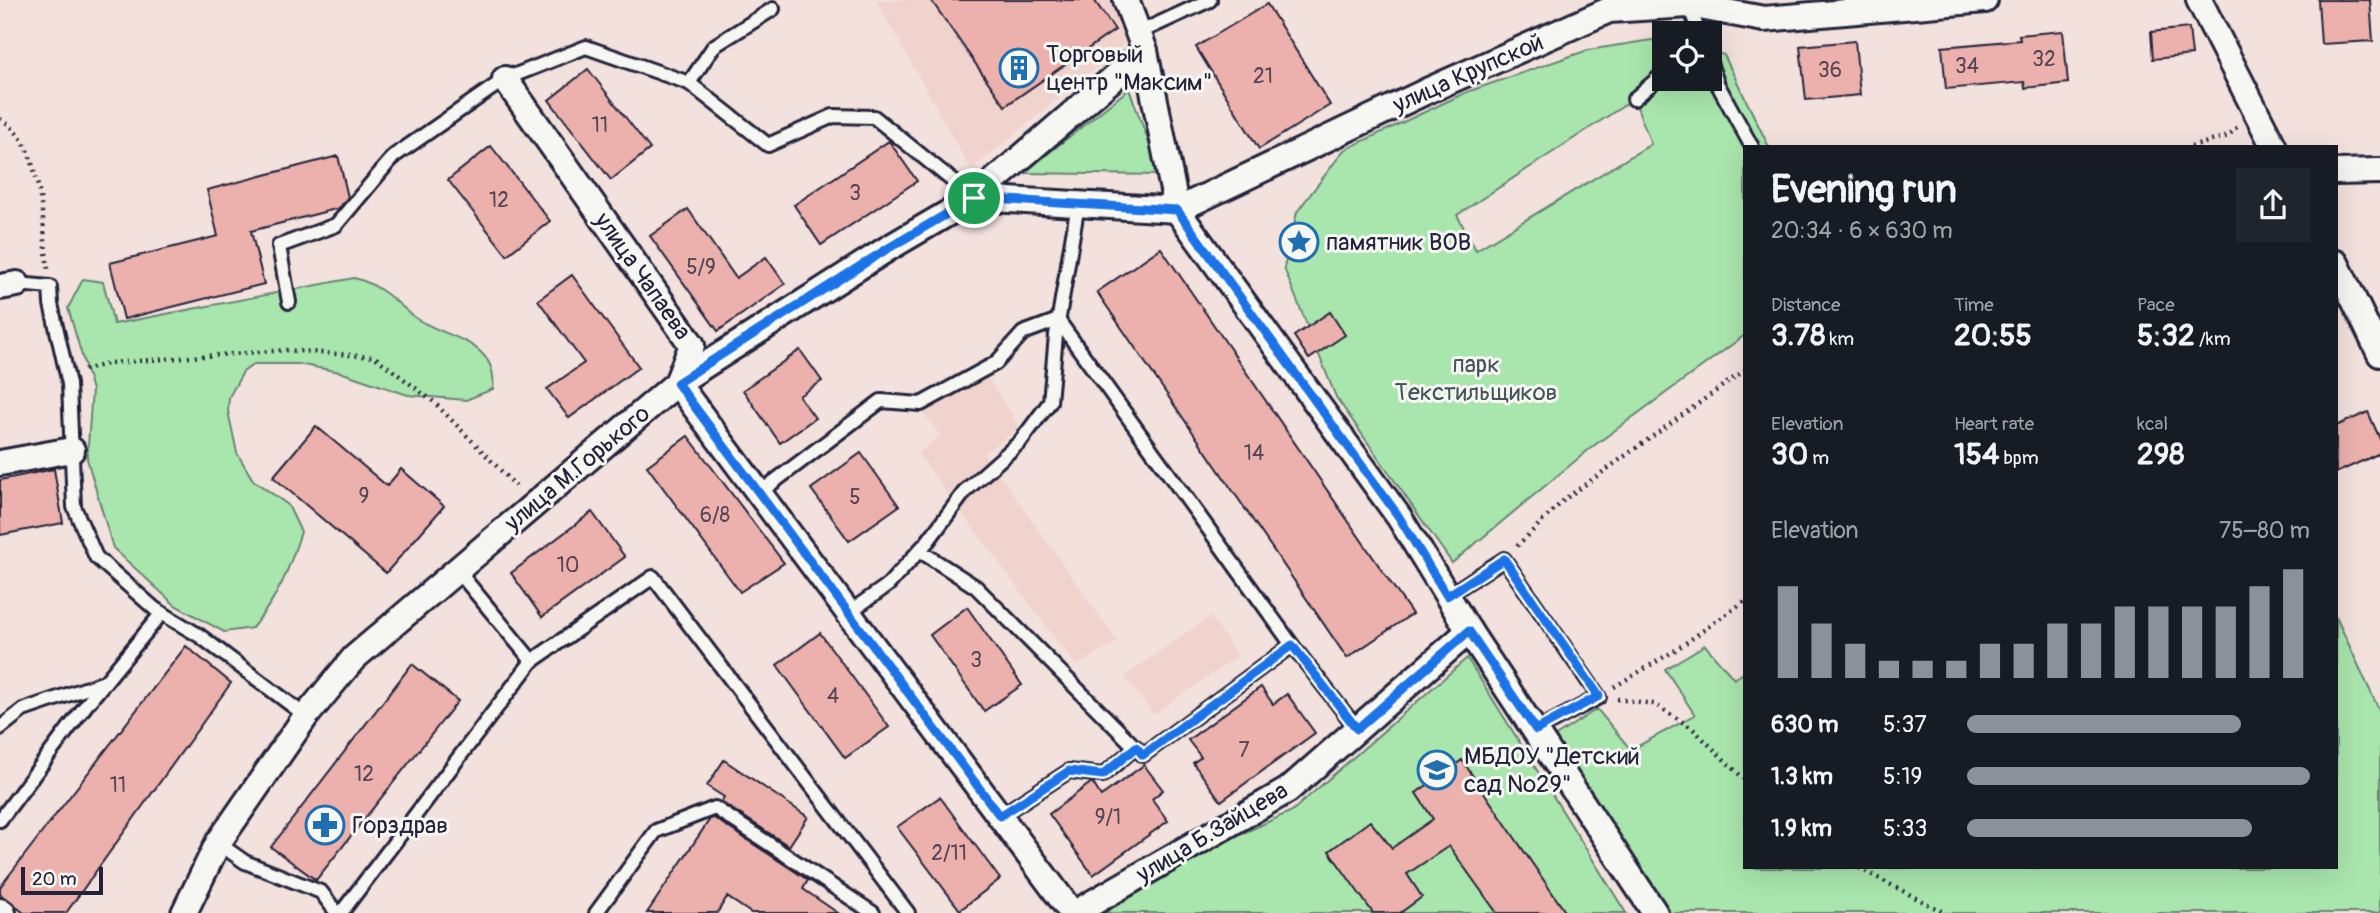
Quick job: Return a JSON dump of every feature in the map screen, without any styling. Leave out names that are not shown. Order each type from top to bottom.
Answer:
[{"type":"street","points":[[1126,0],[1141,42],[1177,210],[1399,517],[1469,631],[1655,913]]},
{"type":"street","name":"улица Крупской","points":[[1177,210],[1427,91],[1609,10],[1689,5],[1764,19],[1985,0]]},
{"type":"street","points":[[2199,0],[2273,145]]},
{"type":"street","name":"улица М.Горького","points":[[184,913],[218,843],[306,716],[354,657],[677,383],[887,249],[974,198],[1141,42]]},
{"type":"street","name":"улица Чапаева","points":[[505,79],[692,345],[677,383]]},
{"type":"street","points":[[2338,172],[2380,171]]},
{"type":"street","points":[[974,198],[1177,210]]},
{"type":"street","points":[[2338,267],[2380,354]]},
{"type":"street","points":[[2351,290],[2380,318]]},
{"type":"street","points":[[677,383],[1073,913]]},
{"type":"street","points":[[0,463],[72,450]]},
{"type":"street","name":"улица Б.Зайцева","points":[[1073,913],[1287,790],[1469,631]]},
{"type":"lane","points":[[1141,42],[1210,0]]},
{"type":"lane","points":[[1689,5],[1695,21]]},
{"type":"lane","points":[[689,83],[714,46],[773,9]]},
{"type":"lane","points":[[289,302],[279,246],[336,225],[394,156],[505,79],[586,47],[689,83],[768,145],[833,116],[874,117],[974,198]]},
{"type":"lane","points":[[1634,99],[1652,83]]},
{"type":"lane","points":[[1721,91],[1751,145]]},
{"type":"lane","points":[[848,613],[888,585],[920,551],[966,490],[1020,442],[1050,402],[1058,320],[1078,204]]},
{"type":"lane","points":[[8,285],[50,287],[51,304],[67,374],[74,507],[96,557],[161,614],[200,636],[306,716]]},
{"type":"lane","points":[[759,493],[881,401],[921,404],[996,363],[1023,334],[1058,320]]},
{"type":"lane","points":[[1058,320],[1292,645],[1357,729]]},
{"type":"lane","points":[[920,551],[976,587],[1143,755],[1292,645]]},
{"type":"lane","points":[[1447,596],[1504,559],[1599,696],[1536,730]]},
{"type":"lane","points":[[457,570],[532,661]]},
{"type":"lane","points":[[218,843],[245,862],[321,892],[339,913],[532,661],[653,577],[908,913]]},
{"type":"lane","points":[[0,820],[161,614]]},
{"type":"lane","points":[[0,728],[23,710],[106,682]]},
{"type":"lane","points":[[1000,816],[1069,771],[1103,775],[1136,747]]},
{"type":"lane","points":[[596,913],[656,831],[715,808],[873,913]]},
{"type":"path","points":[[2198,145],[2228,136],[2254,109]]},
{"type":"path","points":[[0,119],[13,126],[34,165],[50,287]]},
{"type":"path","points":[[2217,139],[2221,145]]},
{"type":"path","points":[[67,374],[110,363],[286,350],[374,357],[433,402],[534,505]]},
{"type":"path","points":[[1504,559],[1565,499],[1743,371]]},
{"type":"path","points":[[1599,696],[1674,651],[1743,602]]},
{"type":"path","points":[[1599,696],[1654,704],[1692,728],[1743,778]]},
{"type":"path","points":[[1860,869],[1945,913]]},
{"type":"shaded area","points":[[876,0],[1110,0],[1129,41],[971,170]]},
{"type":"shaded area","points":[[984,372],[1020,427],[984,453],[1118,642],[1076,666],[918,454],[940,435],[922,412]]},
{"type":"shaded area","points":[[1210,616],[1238,656],[1153,715],[1125,676]]},
{"type":"green space","name":"парк Текстильщиков","points":[[1652,40],[1652,91],[1722,91],[1724,55],[1768,145],[1743,145],[1743,336],[1592,447],[1452,563],[1336,397],[1284,268],[1297,212],[1344,150],[1467,92],[1588,50]],"holes":[[[1634,99],[1651,144],[1476,250],[1457,215]]]},
{"type":"green space","points":[[1129,89],[1161,175],[1024,173]]},
{"type":"green space","points":[[354,278],[379,288],[423,323],[477,349],[487,359],[492,372],[493,389],[466,400],[408,395],[340,372],[298,364],[254,364],[243,372],[229,397],[228,411],[237,453],[253,480],[288,505],[301,532],[282,583],[262,616],[252,628],[224,632],[175,605],[113,548],[87,459],[92,390],[68,308],[83,279],[103,282],[114,324]]},
{"type":"green space","points":[[2338,621],[2380,712],[2380,913],[1669,913],[1554,737],[1597,709],[1631,750],[1695,715],[1665,669],[1705,645],[1734,679],[1743,673],[1743,869],[2338,869]]},
{"type":"green space","name":"МБДОУ \"Детский сад №29\"","points":[[1467,658],[1626,913],[1104,913],[1224,842],[1292,811]]},
{"type":"building","name":"Торговый центр \"Максим\"","points":[[931,0],[1094,0],[1115,30],[1005,106]]},
{"type":"building","points":[[2318,0],[2370,0],[2373,41],[2321,44]]},
{"type":"building","points":[[1267,4],[1330,105],[1259,149],[1196,47]]},
{"type":"building","points":[[2189,28],[2192,55],[2153,59],[2151,32]]},
{"type":"building","points":[[2063,31],[2068,83],[2025,88],[2024,82],[1946,89],[1942,47],[2020,40],[2019,35]]},
{"type":"building","points":[[1855,41],[1860,95],[1806,100],[1800,46]]},
{"type":"building","points":[[588,69],[650,149],[611,180],[549,100]]},
{"type":"building","points":[[889,141],[917,181],[821,245],[794,205]]},
{"type":"building","points":[[491,146],[550,221],[507,255],[448,180]]},
{"type":"building","points":[[338,156],[348,197],[339,208],[251,231],[264,284],[124,319],[110,263],[218,236],[207,190]]},
{"type":"building","points":[[688,209],[736,278],[766,257],[785,284],[718,331],[650,236]]},
{"type":"building","points":[[1161,248],[1412,614],[1347,658],[1097,292]]},
{"type":"building","points":[[572,275],[639,367],[569,418],[547,389],[584,363],[538,300]]},
{"type":"building","points":[[1330,312],[1345,335],[1309,359],[1294,336]]},
{"type":"building","points":[[800,350],[822,381],[799,396],[815,418],[780,443],[743,390]]},
{"type":"building","points":[[2368,412],[2380,439],[2380,453],[2338,472],[2338,425]]},
{"type":"building","points":[[316,426],[387,486],[401,469],[444,506],[386,573],[273,477]]},
{"type":"building","points":[[688,436],[784,563],[740,592],[647,466]]},
{"type":"building","points":[[861,453],[899,506],[849,541],[811,489]]},
{"type":"building","points":[[54,469],[63,523],[0,535],[0,480]]},
{"type":"building","points":[[592,512],[625,557],[542,617],[511,573]]},
{"type":"building","points":[[967,607],[1022,685],[984,711],[930,635]]},
{"type":"building","points":[[820,633],[889,727],[845,758],[777,665]]},
{"type":"building","points":[[186,646],[231,683],[66,913],[24,913],[0,894],[0,887]]},
{"type":"building","points":[[412,664],[458,701],[316,880],[271,847]]},
{"type":"building","points":[[1261,687],[1273,704],[1287,694],[1315,733],[1221,801],[1193,763],[1201,757],[1188,740]]},
{"type":"building","points":[[724,760],[808,817],[789,846],[721,802],[724,797],[707,786]]},
{"type":"building","points":[[1462,760],[1566,913],[1497,913],[1449,846],[1407,874],[1422,897],[1400,913],[1373,913],[1329,851],[1370,821],[1392,848],[1433,819],[1416,793]]},
{"type":"building","points":[[1144,765],[1163,790],[1152,799],[1168,821],[1093,875],[1049,814],[1092,782],[1101,796]]},
{"type":"building","points":[[940,797],[1000,879],[960,910],[897,827]]},
{"type":"building","points":[[714,818],[808,880],[803,889],[838,913],[751,913],[727,897],[717,913],[647,913],[710,819]]},
{"type":"place","name":"Торговый центр \"Максим\"","points":[[1019,68]]},
{"type":"place","name":"памятник ВОВ","points":[[1299,242]]},
{"type":"place","name":"МБДОУ \"Детский сад №29\"","points":[[1437,770]]},
{"type":"place","name":"Горздрав","points":[[325,825]]},
{"type":"route","points":[[974,198],[1177,210],[1399,517],[1447,596],[1504,559],[1599,696],[1536,730],[1469,631],[1357,729],[1292,645],[1143,755],[1136,747],[1103,775],[1069,771],[1000,816],[677,383],[887,249],[974,198]]}]
